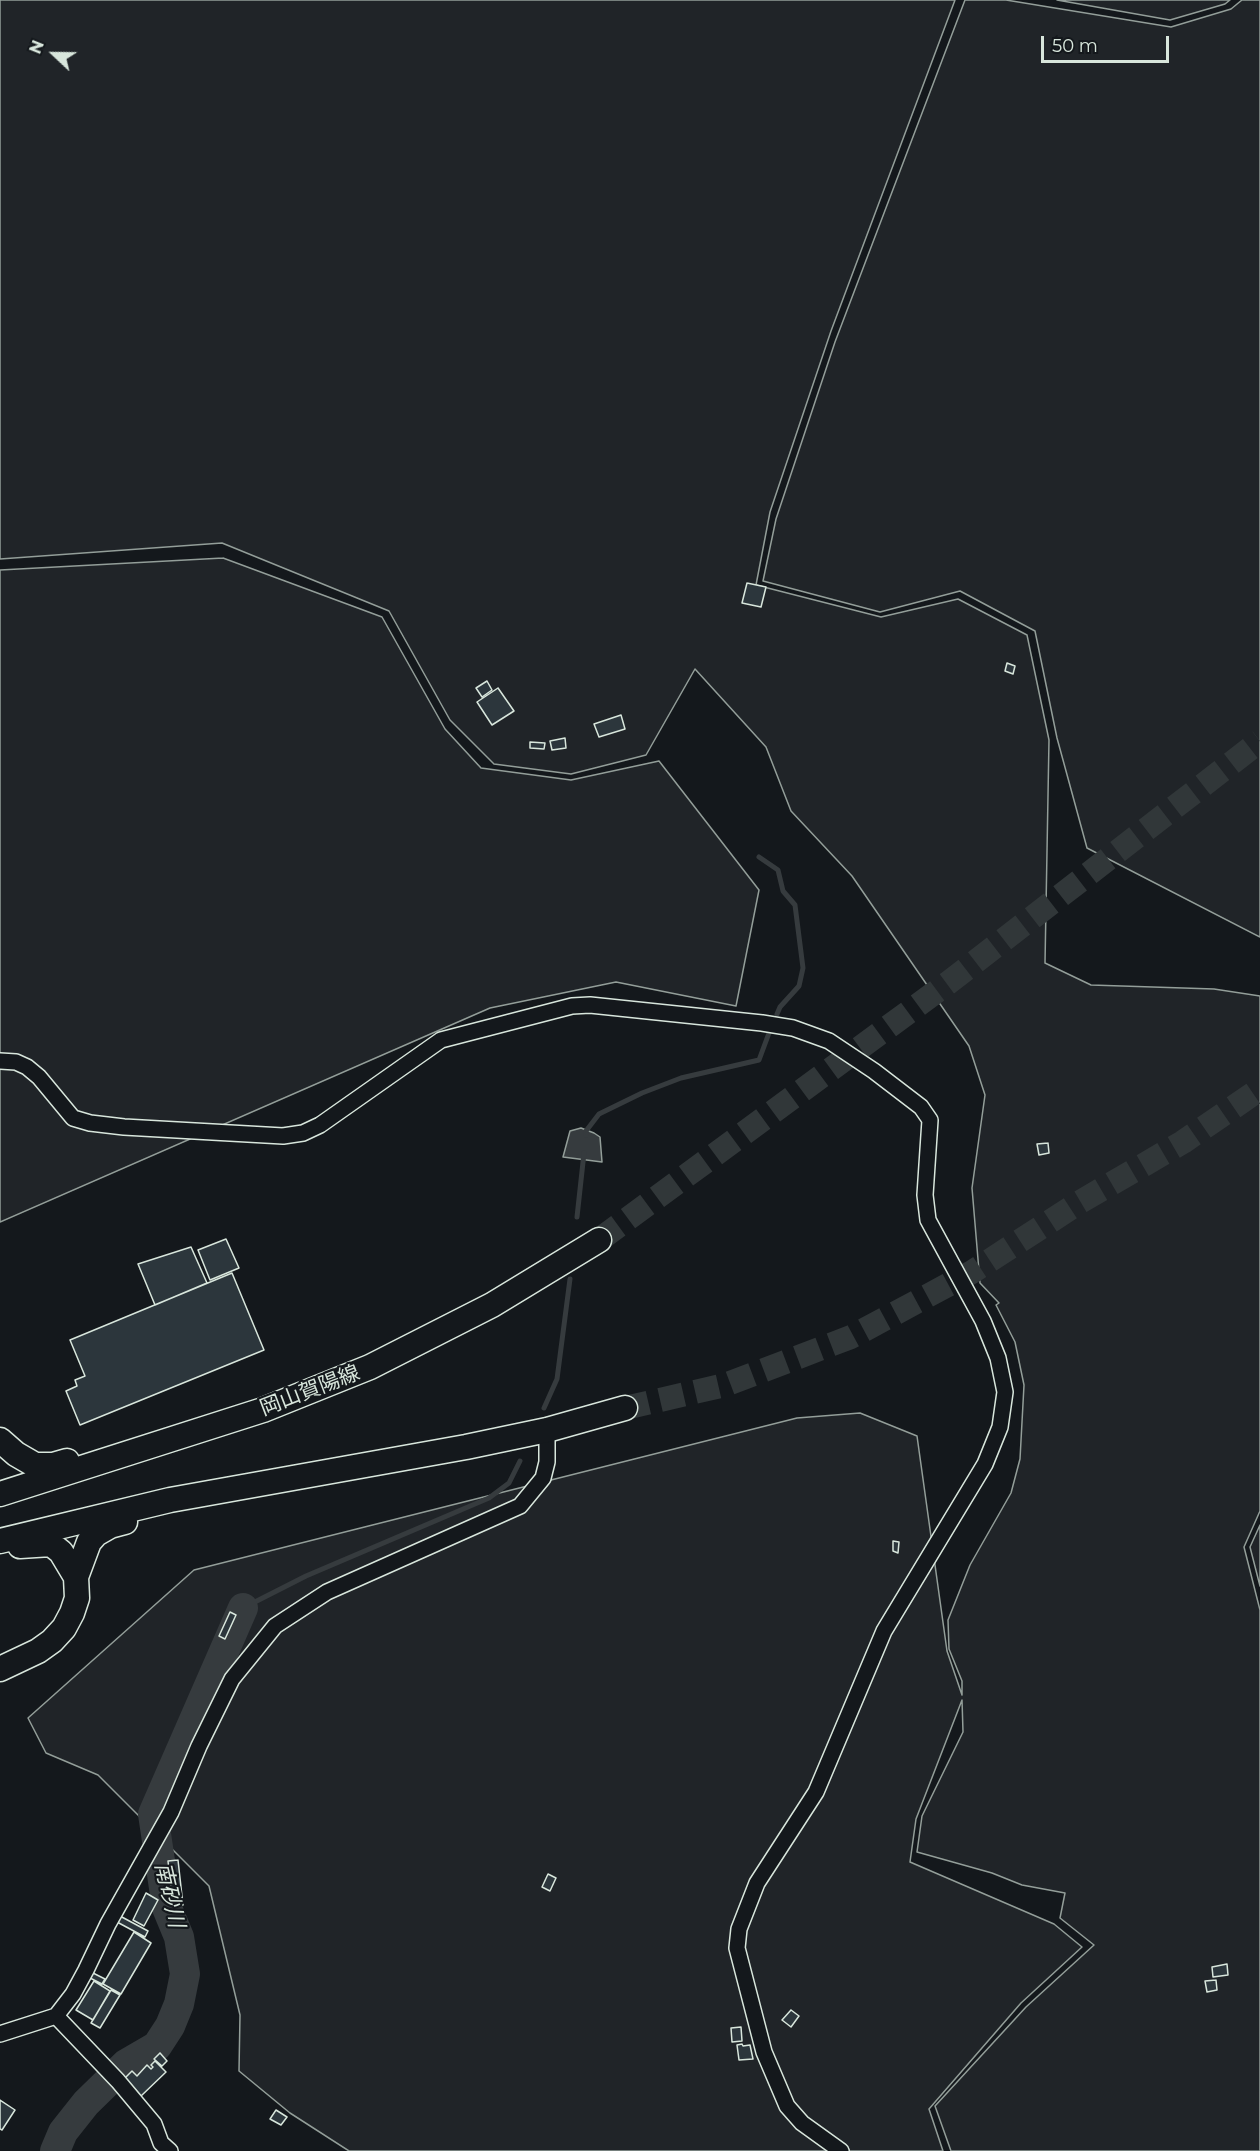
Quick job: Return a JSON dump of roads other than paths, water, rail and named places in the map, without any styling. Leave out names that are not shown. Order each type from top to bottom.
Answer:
[{"type":"main road","name":"岡山賀陽線","points":[[0,1494],[263,1410],[369,1367],[492,1305],[599,1240]]},
{"type":"main road","points":[[0,1541],[69,1523],[209,1493],[466,1447],[547,1430],[625,1408]]},
{"type":"main road","points":[[0,1441],[34,1465],[53,1465],[186,1424],[223,1422]]},
{"type":"main road","points":[[0,1441],[0,1450]]},
{"type":"main road","points":[[0,1669],[38,1651],[64,1628],[72,1613],[76,1598],[76,1577],[89,1542],[96,1534],[110,1526],[166,1513],[209,1493]]},
{"type":"main road","points":[[0,1552],[24,1544],[51,1544],[61,1552],[76,1577]]},
{"type":"street","points":[[0,1061],[16,1062],[27,1067],[39,1077],[73,1118],[90,1123],[283,1136],[303,1132],[320,1125],[441,1040],[572,1006],[590,1005],[793,1028],[829,1041],[874,1071],[921,1107],[930,1120],[925,1195],[928,1220],[983,1321],[998,1358],[1005,1392],[1000,1427],[985,1464],[884,1631],[816,1792],[758,1883],[739,1929],[737,1948],[764,2052],[787,2106],[802,2123],[841,2151]]},
{"type":"street","points":[[0,2034],[56,2016],[73,1994],[108,1924],[171,1812],[199,1746],[232,1679],[275,1626],[327,1592],[520,1506],[543,1478],[547,1462],[547,1430]]},
{"type":"street","points":[[56,2016],[118,2081],[154,2124],[162,2148]]},
{"type":"waterway","points":[[759,857],[778,870],[783,891],[795,905],[803,968],[799,986],[780,1007],[777,1014]]},
{"type":"waterway","points":[[586,1135],[586,1131],[599,1114],[642,1093],[681,1078],[759,1060],[769,1033]]},
{"type":"waterway","points":[[577,1217],[584,1153]]},
{"type":"waterway","points":[[544,1408],[557,1379],[570,1279]]},
{"type":"waterway","points":[[243,1608],[306,1576],[489,1498],[509,1483],[520,1461]]},
{"type":"waterway","name":"南砂川","points":[[55,2151],[63,2132],[86,2103],[126,2064],[157,2046],[170,2026],[179,2004],[185,1974],[179,1937],[167,1908],[153,1814],[243,1608]]},
{"type":"tunnel","points":[[599,1240],[948,983],[1260,741]]},
{"type":"tunnel","points":[[625,1408],[725,1385],[851,1337],[972,1272],[1080,1202],[1183,1142],[1260,1089]]}]
